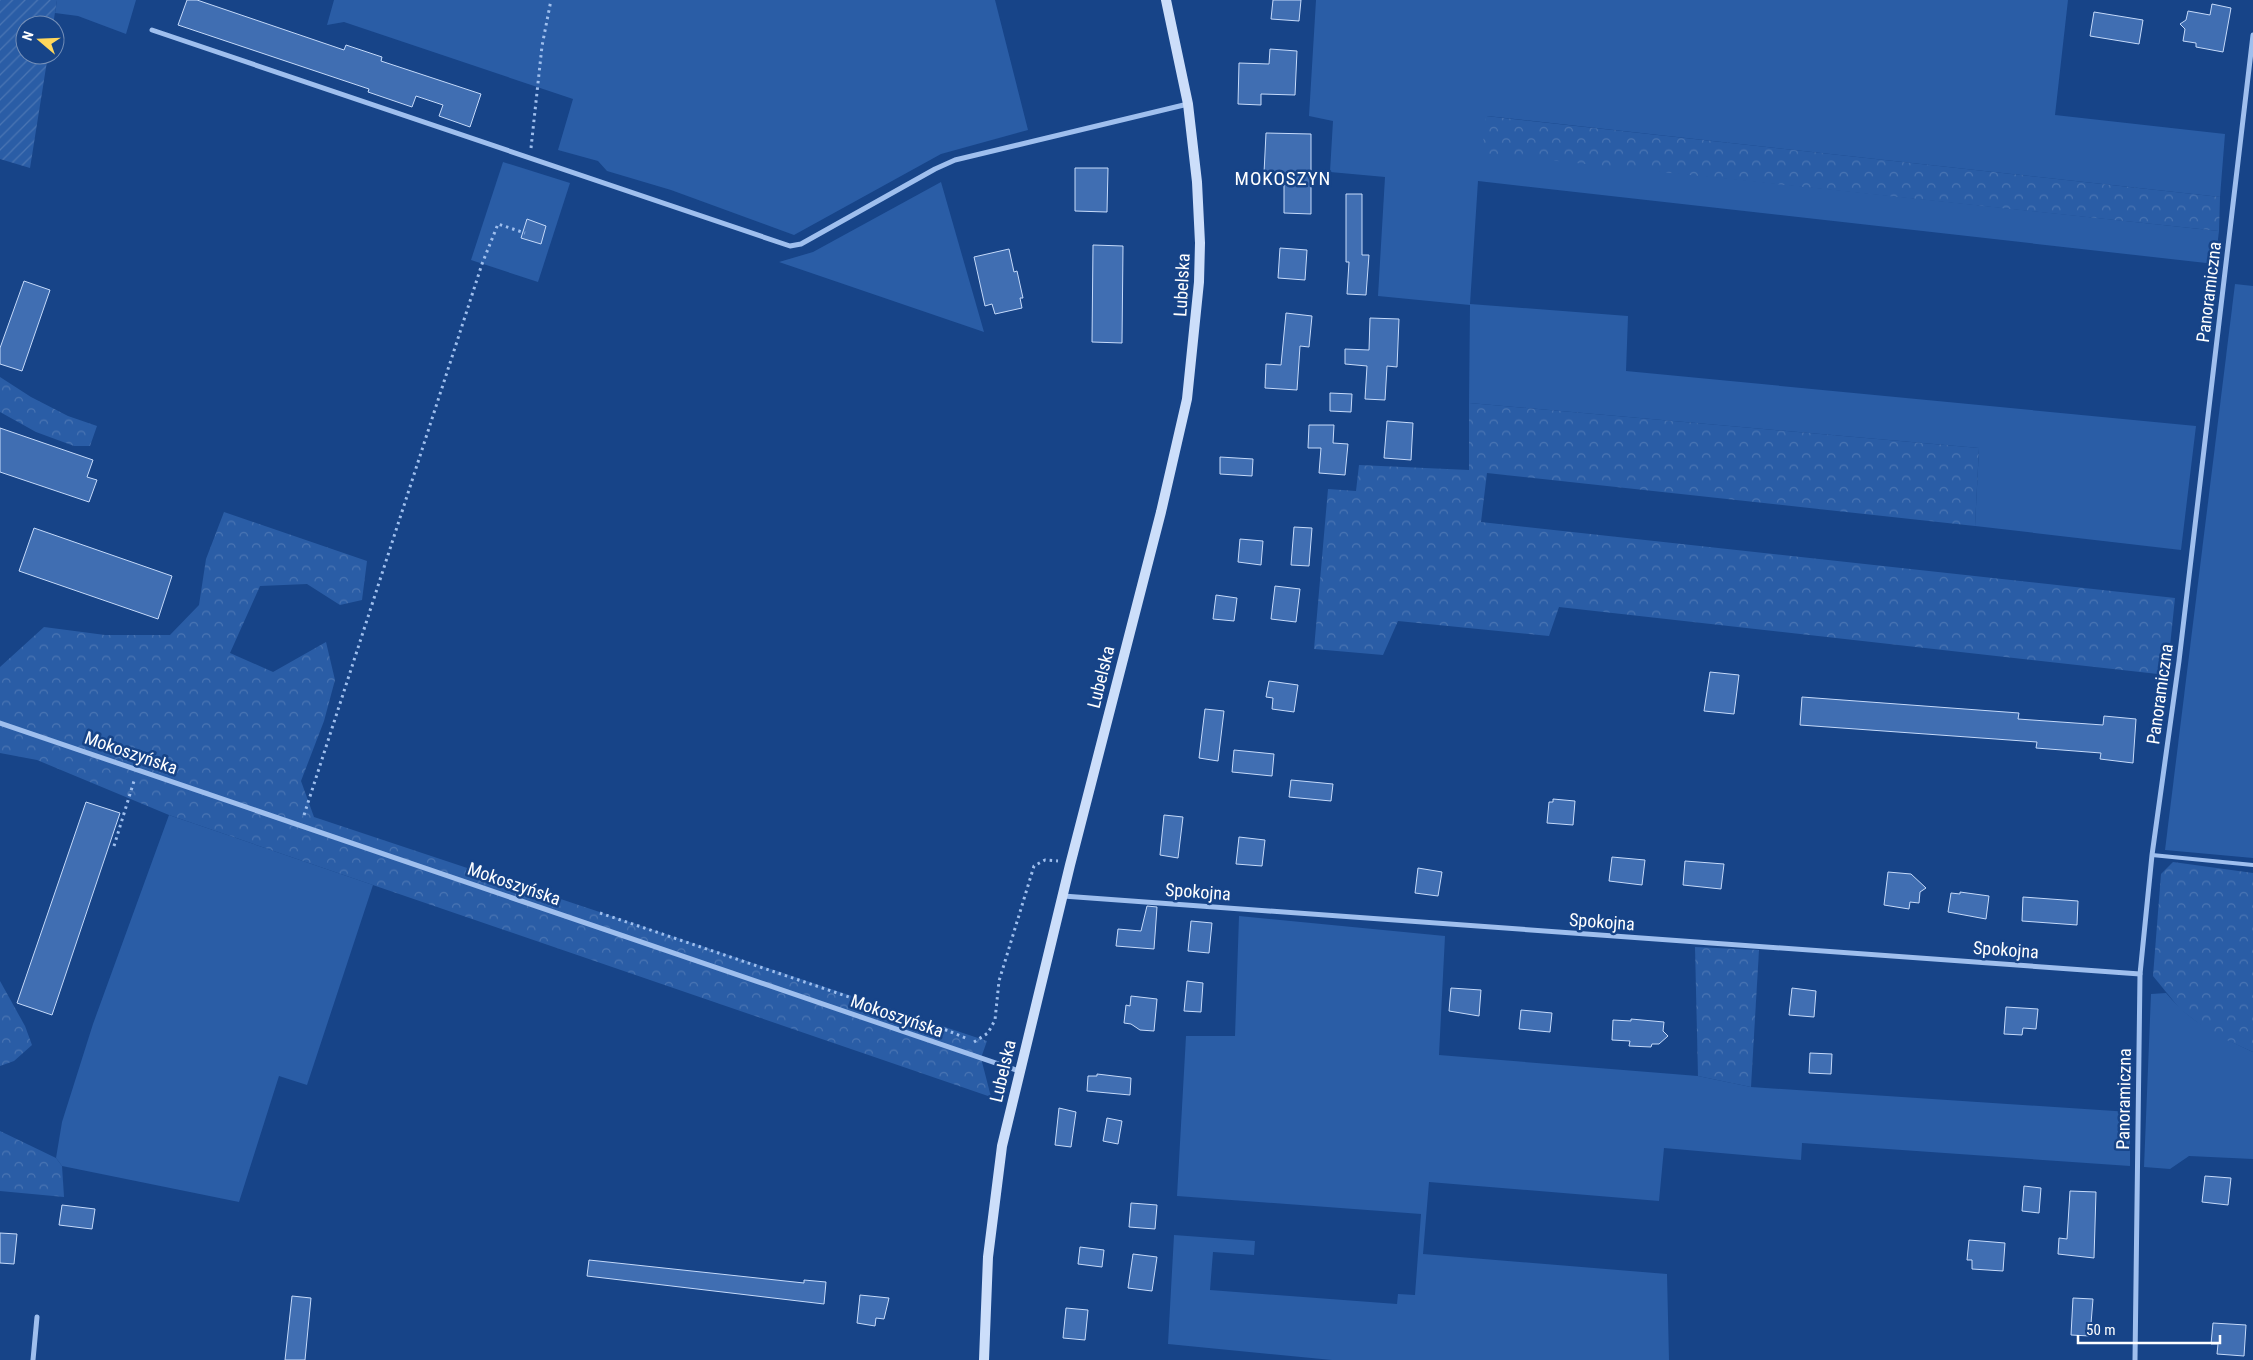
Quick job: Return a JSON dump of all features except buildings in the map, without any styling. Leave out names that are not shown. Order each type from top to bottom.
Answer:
[{"type":"main road","name":"Lubelska","points":[[984,1360],[988,1257],[1002,1146],[1019,1071],[1161,512],[1187,399],[1196,322],[1200,244],[1197,182],[1188,104],[1166,0]]},
{"type":"street","points":[[152,30],[790,246],[801,244],[935,169],[955,160],[1188,104]]},
{"type":"street","name":"Panoramiczna","points":[[2135,1360],[2140,974],[2152,855],[2179,662],[2253,35]]},
{"type":"street","name":"Mokoszyńska","points":[[0,724],[301,825],[973,1057],[1019,1071]]},
{"type":"street","name":"Spokojna","points":[[1063,896],[2140,974]]},
{"type":"street","points":[[33,1360],[37,1317]]},
{"type":"lane","points":[[2152,855],[2253,865]]},
{"type":"path","points":[[530,158],[542,46],[551,0]]},
{"type":"path","points":[[301,825],[482,264],[498,224],[525,233]]},
{"type":"path","points":[[114,846],[134,781]]},
{"type":"path","points":[[974,1042],[988,1033],[995,1020],[999,982],[1034,866],[1045,860],[1057,861]]},
{"type":"green space","points":[[0,0],[57,0],[55,15],[15,15],[15,65],[46,65],[30,168],[0,159]]},
{"type":"green space","points":[[57,0],[136,0],[126,34],[78,16],[55,13]]},
{"type":"green space","points":[[334,0],[995,0],[1028,130],[941,154],[794,235],[671,190],[607,171],[598,161],[558,150],[573,99],[344,22],[327,25]]},
{"type":"green space","points":[[1316,0],[2068,0],[2055,115],[2225,134],[2220,197],[1487,116],[1483,152],[2219,231],[2215,264],[1478,181],[1470,304],[1628,316],[1626,371],[2196,426],[2181,550],[1975,526],[1979,448],[1469,403],[1470,305],[1378,296],[1385,177],[1330,172],[1333,121],[1309,116]]},
{"type":"green space","points":[[1486,116],[2220,197],[2219,231],[1482,153]]},
{"type":"green space","points":[[503,162],[570,183],[538,282],[471,260]]},
{"type":"green space","points":[[941,182],[984,332],[779,262],[813,252]]},
{"type":"green space","points":[[2235,284],[2253,286],[2253,858],[2165,850]]},
{"type":"green space","points":[[0,377],[31,397],[68,416],[97,426],[90,446],[74,446],[36,432],[0,412]]},
{"type":"green space","points":[[1469,403],[1979,448],[1975,526],[1487,473],[1481,522],[2175,598],[2167,675],[1559,607],[1549,636],[1398,621],[1383,655],[1314,649],[1328,489],[1356,491],[1359,465],[1469,470]]},
{"type":"green space","points":[[224,512],[367,561],[362,600],[340,605],[307,584],[260,586],[230,653],[273,672],[326,642],[335,680],[324,721],[301,781],[314,817],[987,1041],[981,1058],[991,1097],[169,815],[37,760],[0,753],[0,667],[44,627],[105,635],[170,635],[199,605],[206,559]]},
{"type":"green space","points":[[169,815],[373,885],[307,1085],[279,1076],[239,1202],[62,1166],[56,1158],[62,1122],[93,1024]]},
{"type":"green space","points":[[2173,862],[2253,873],[2253,1052],[2211,1033],[2180,1009],[2153,976],[2161,874]]},
{"type":"green space","points":[[1239,916],[1445,936],[1439,1055],[1698,1076],[1751,1087],[2130,1112],[2130,1166],[1802,1143],[1801,1160],[1664,1148],[1659,1201],[1429,1182],[1423,1254],[1667,1274],[1669,1360],[1332,1360],[1168,1344],[1174,1235],[1255,1241],[1254,1255],[1213,1252],[1210,1290],[1397,1304],[1398,1294],[1415,1295],[1421,1214],[1177,1196],[1186,1036],[1235,1036]]},
{"type":"green space","points":[[1695,947],[1759,950],[1751,1087],[1698,1076]]},
{"type":"green space","points":[[0,981],[25,1026],[32,1045],[14,1061],[0,1066]]},
{"type":"green space","points":[[2166,993],[2185,1012],[2206,1028],[2253,1052],[2253,1159],[2189,1156],[2170,1169],[2144,1167],[2151,994]]},
{"type":"green space","points":[[0,1131],[56,1158],[62,1166],[64,1197],[0,1191]]},
{"type":"district","name":"MOKOSZYN","points":[[1283,178]]}]
